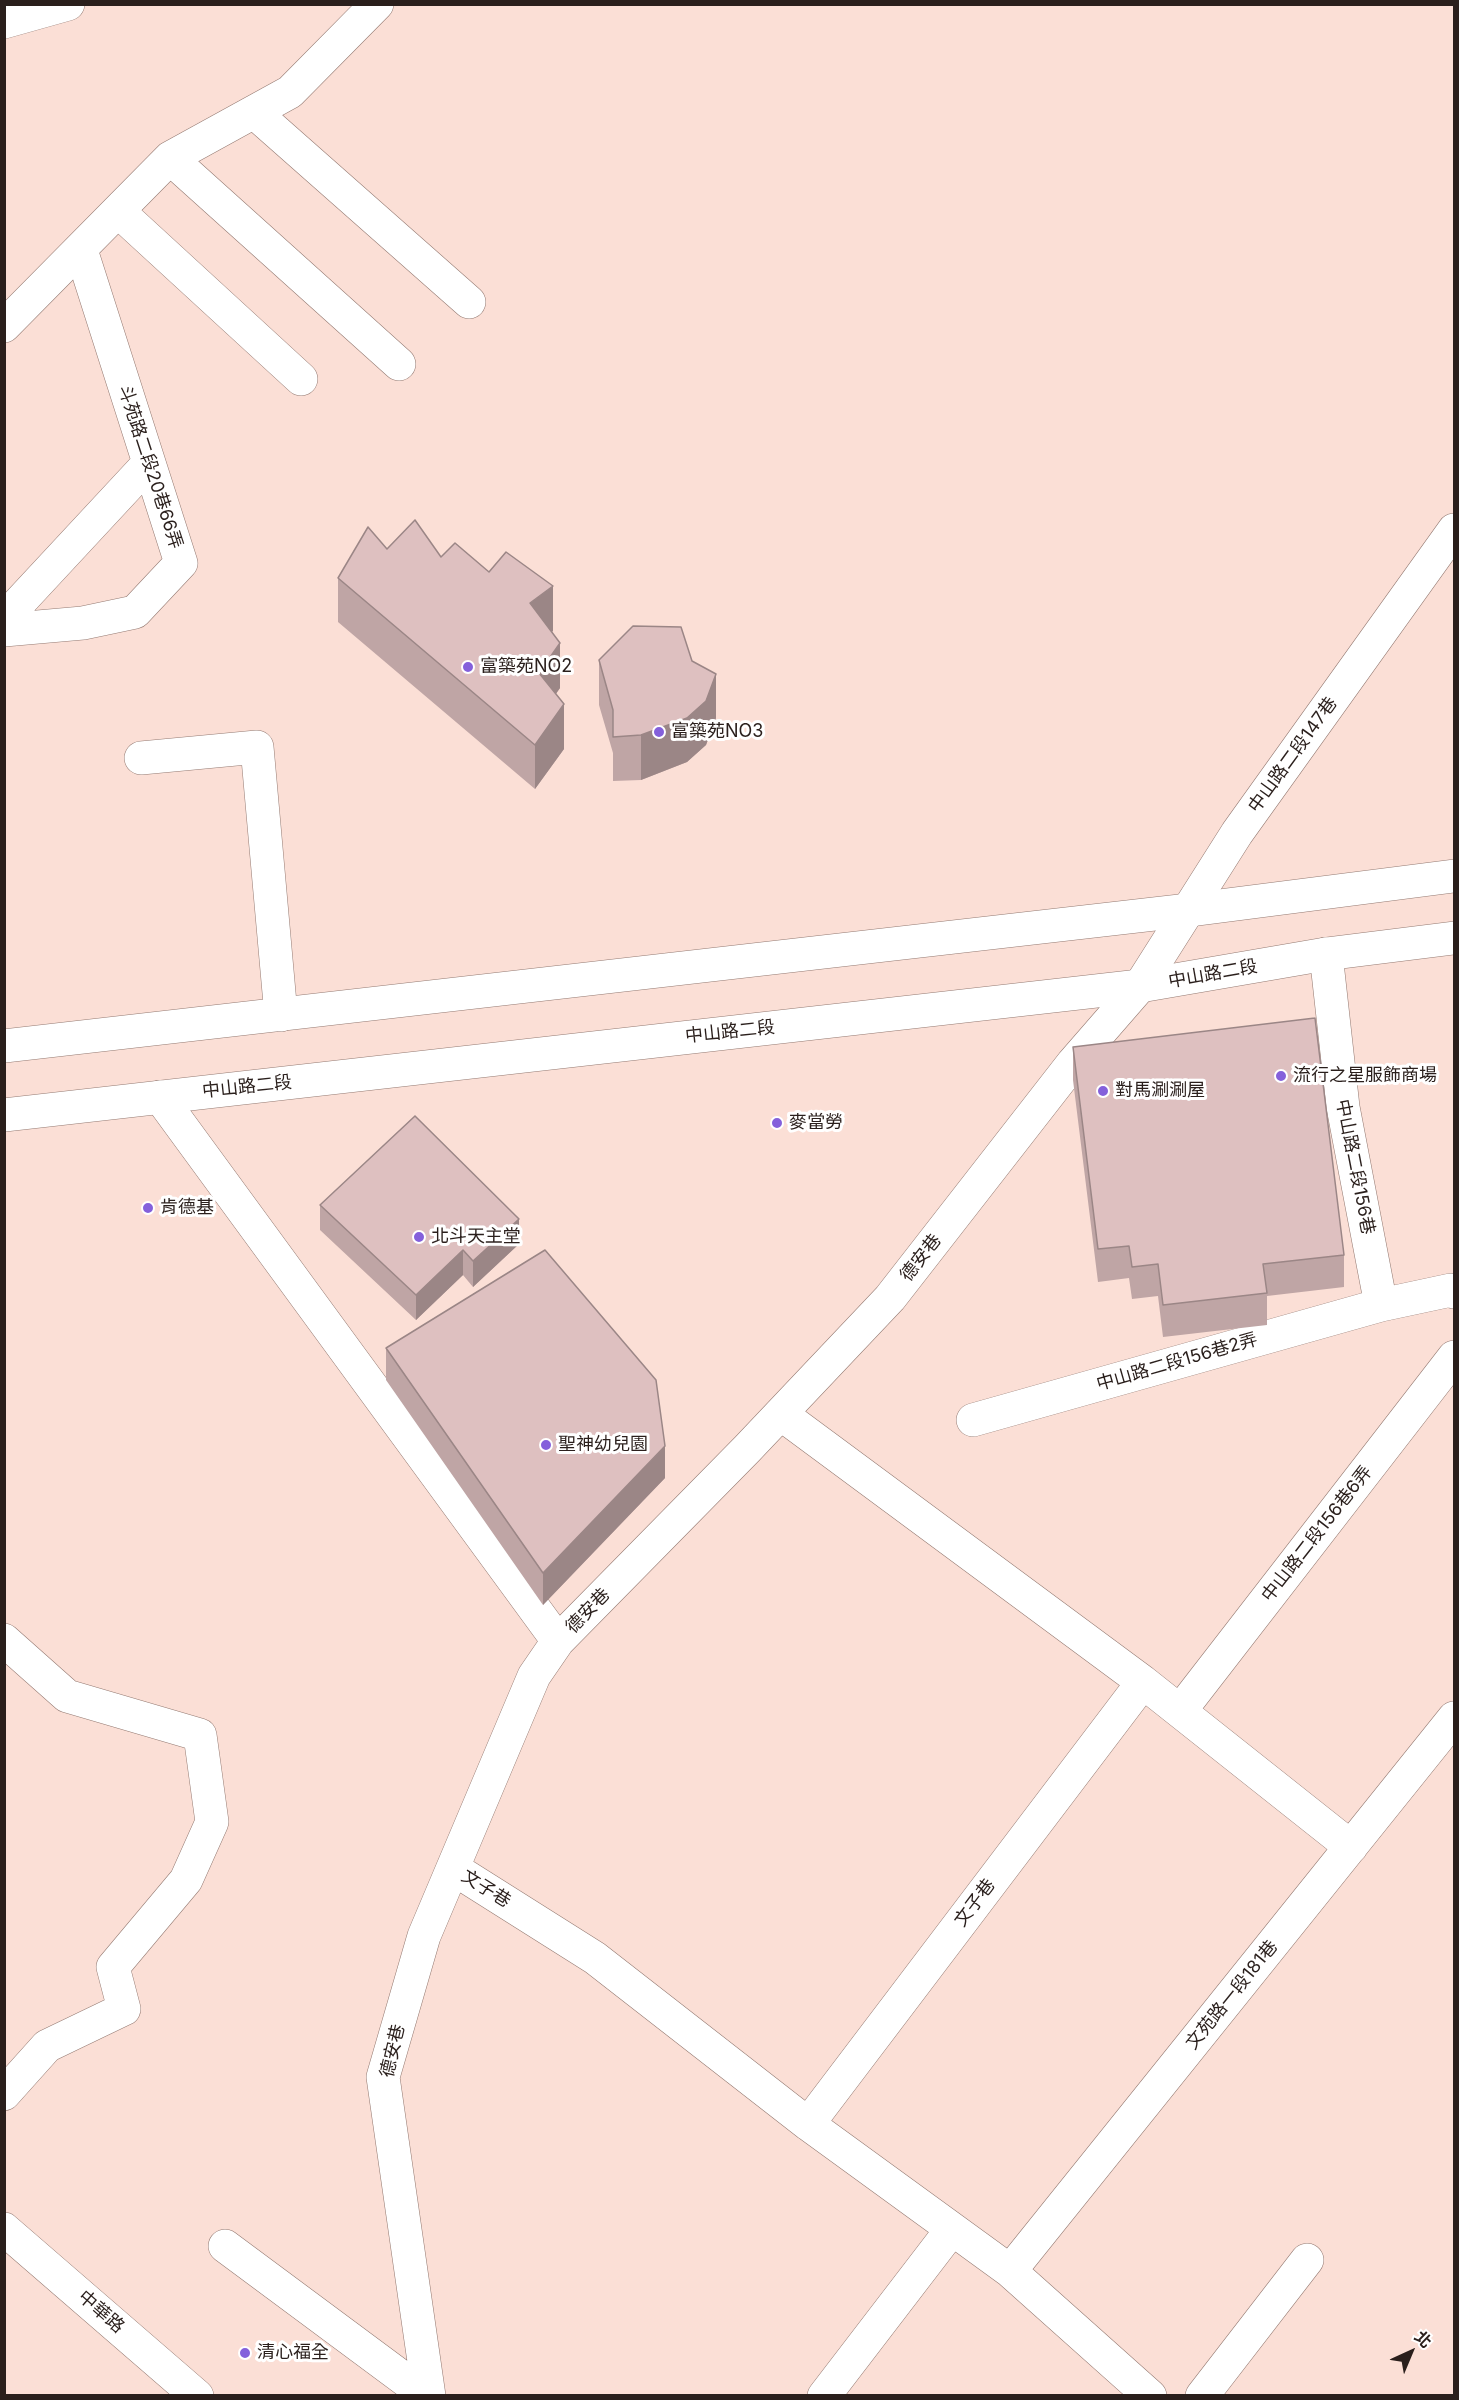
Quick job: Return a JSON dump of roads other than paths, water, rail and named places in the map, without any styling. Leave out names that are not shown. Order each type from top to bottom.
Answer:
[{"type":"main road","points":[[4,21],[68,4]]},
{"type":"main road","points":[[4,326],[170,158],[290,92],[377,4]]},
{"type":"main road","points":[[255,113],[469,302]]},
{"type":"main road","points":[[170,158],[399,364]]},
{"type":"main road","points":[[118,211],[301,380]]},
{"type":"main road","name":"斗苑路二段20巷66弄","points":[[4,630],[83,623],[135,612],[181,563],[81,250]]},
{"type":"main road","points":[[4,620],[149,463]]},
{"type":"main road","name":"中山路二段147巷","points":[[1140,986],[1237,833],[1455,530]]},
{"type":"main road","points":[[141,758],[257,747],[281,1015]]},
{"type":"main road","points":[[4,1046],[1189,910],[1455,876]]},
{"type":"main road","name":"中山路二段","points":[[4,1115],[1140,986],[1326,954],[1455,938]]},
{"type":"main road","name":"中山路二段156巷","points":[[1326,954],[1343,1107],[1381,1305]]},
{"type":"main road","name":"德安巷","points":[[428,2396],[383,2077],[424,1936],[534,1676],[558,1641],[781,1414],[890,1298],[1073,1063],[1140,986]]},
{"type":"main road","points":[[160,1097],[558,1641]]},
{"type":"main road","points":[[1381,1305],[1451,1290],[1455,1292]]},
{"type":"main road","name":"中山路二段156巷2弄","points":[[973,1420],[1381,1305]]},
{"type":"main road","name":"中山路二段156巷6弄","points":[[1180,1711],[1455,1357]]},
{"type":"main road","points":[[781,1414],[1143,1682],[1351,1846]]},
{"type":"main road","points":[[4,1640],[67,1696],[200,1735],[212,1822],[186,1880],[113,1967],[123,2009],[47,2046],[4,2094]]},
{"type":"main road","name":"文子巷","points":[[808,2124],[1143,1682]]},
{"type":"main road","name":"文苑路一段181巷","points":[[1010,2271],[1351,1846],[1452,1725]]},
{"type":"main road","name":"文子巷","points":[[454,1869],[595,1958],[808,2124],[1010,2271],[1150,2396]]},
{"type":"main road","name":"中華路","points":[[4,2229],[197,2396]]},
{"type":"main road","points":[[824,2396],[952,2229]]},
{"type":"main road","points":[[225,2246],[428,2396]]},
{"type":"main road","points":[[1202,2396],[1307,2260]]},
{"type":"place","name":"富築苑NO2","points":[[468,667]]},
{"type":"place","name":"富築苑NO3","points":[[659,732]]},
{"type":"place","name":"流行之星服飾商場","points":[[1281,1076]]},
{"type":"place","name":"對馬涮涮屋","points":[[1103,1091]]},
{"type":"place","name":"麥當勞","points":[[777,1123]]},
{"type":"place","name":"肯德基","points":[[148,1208]]},
{"type":"place","name":"北斗天主堂","points":[[419,1237]]},
{"type":"place","name":"聖神幼兒園","points":[[546,1445]]},
{"type":"place","name":"清心福全","points":[[245,2353]]}]
